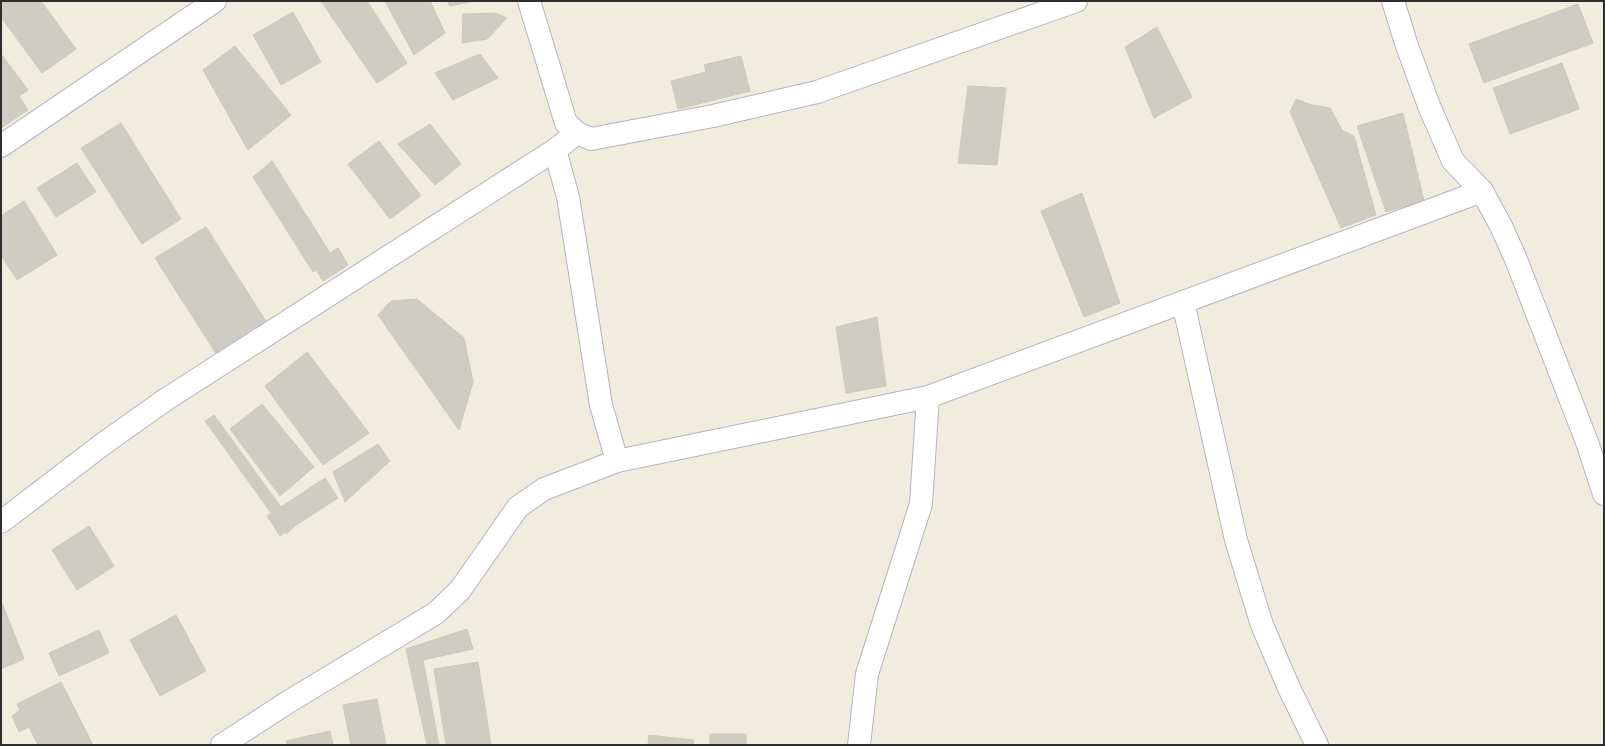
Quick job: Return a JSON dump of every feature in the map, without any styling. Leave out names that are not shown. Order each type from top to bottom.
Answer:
[{"type":"street","points":[[1,146],[215,1]]},
{"type":"street","points":[[529,1],[566,123],[577,133],[591,139],[713,116],[817,92],[1076,1]]},
{"type":"street","points":[[1393,1],[1406,43],[1429,106],[1454,161],[1482,191],[1516,257],[1587,442],[1604,494]]},
{"type":"street","points":[[1,522],[103,444],[165,400],[555,150],[577,133]]},
{"type":"street","points":[[555,150],[568,197],[601,405],[617,461]]},
{"type":"street","points":[[222,745],[288,702],[436,613],[460,590],[518,507],[544,489],[617,461],[928,397],[1482,191]]},
{"type":"street","points":[[1183,302],[1236,540],[1262,624],[1289,688],[1318,745]]},
{"type":"street","points":[[859,745],[867,674],[921,504],[928,397]]},
{"type":"building","points":[[4,1],[41,1],[76,49],[42,73],[1,17],[1,3]]},
{"type":"building","points":[[321,1],[367,1],[407,63],[377,83]]},
{"type":"building","points":[[385,1],[430,1],[445,33],[414,55]]},
{"type":"building","points":[[447,1],[475,1],[450,6]]},
{"type":"building","points":[[1578,4],[1593,43],[1484,83],[1469,44]]},
{"type":"building","points":[[293,12],[321,62],[281,85],[253,35]]},
{"type":"building","points":[[495,13],[507,18],[487,39],[462,43],[463,14]]},
{"type":"building","points":[[1157,27],[1192,97],[1154,118],[1125,47]]},
{"type":"building","points":[[235,46],[291,115],[248,150],[203,70]]},
{"type":"building","points":[[1,54],[28,90],[19,96],[28,110],[1,128]]},
{"type":"building","points":[[480,54],[498,78],[453,100],[435,73]]},
{"type":"building","points":[[741,56],[750,91],[678,109],[671,81],[706,72],[704,65]]},
{"type":"building","points":[[1562,63],[1579,109],[1510,134],[1493,88]]},
{"type":"building","points":[[968,86],[1006,88],[997,165],[958,163]]},
{"type":"building","points":[[1296,99],[1312,105],[1330,108],[1342,130],[1354,136],[1376,215],[1341,228],[1290,112]]},
{"type":"building","points":[[1403,113],[1424,201],[1386,212],[1357,126]]},
{"type":"building","points":[[121,123],[181,219],[142,244],[81,148]]},
{"type":"building","points":[[430,124],[461,164],[435,185],[398,144]]},
{"type":"building","points":[[379,141],[421,196],[390,219],[348,164]]},
{"type":"building","points":[[272,161],[330,253],[338,248],[348,265],[323,281],[316,270],[313,272],[253,177]]},
{"type":"building","points":[[77,163],[96,192],[56,217],[37,188]]},
{"type":"building","points":[[1082,193],[1120,303],[1084,317],[1041,211]]},
{"type":"building","points":[[24,201],[57,255],[17,280],[1,255],[1,216]]},
{"type":"building","points":[[206,227],[267,323],[217,355],[155,258]]},
{"type":"building","points":[[417,299],[464,338],[473,382],[459,430],[378,315],[391,301]]},
{"type":"building","points":[[877,317],[886,386],[846,393],[836,327]]},
{"type":"building","points":[[307,352],[369,433],[323,465],[265,386]]},
{"type":"building","points":[[262,404],[314,467],[280,496],[230,429]]},
{"type":"building","points":[[214,415],[281,507],[325,478],[338,498],[295,526],[286,534],[285,532],[280,536],[267,516],[271,513],[205,421]]},
{"type":"building","points":[[378,444],[390,461],[345,502],[333,472]]},
{"type":"building","points":[[89,526],[114,566],[77,590],[52,550]]},
{"type":"building","points":[[1,603],[24,659],[1,669]]},
{"type":"building","points":[[176,615],[206,671],[160,696],[130,640]]},
{"type":"building","points":[[467,629],[473,649],[423,660],[439,745],[427,745],[406,649]]},
{"type":"building","points":[[99,630],[109,653],[59,676],[49,653]]},
{"type":"building","points":[[478,662],[491,745],[446,745],[434,669]]},
{"type":"building","points":[[61,682],[93,745],[38,745],[29,727],[19,732],[12,716],[20,710],[17,704]]},
{"type":"building","points":[[377,699],[386,745],[351,745],[343,705]]},
{"type":"building","points":[[330,731],[333,745],[287,745],[286,741]]},
{"type":"building","points":[[710,734],[746,734],[746,745],[710,745]]},
{"type":"building","points":[[649,735],[694,740],[693,745],[648,745]]}]
